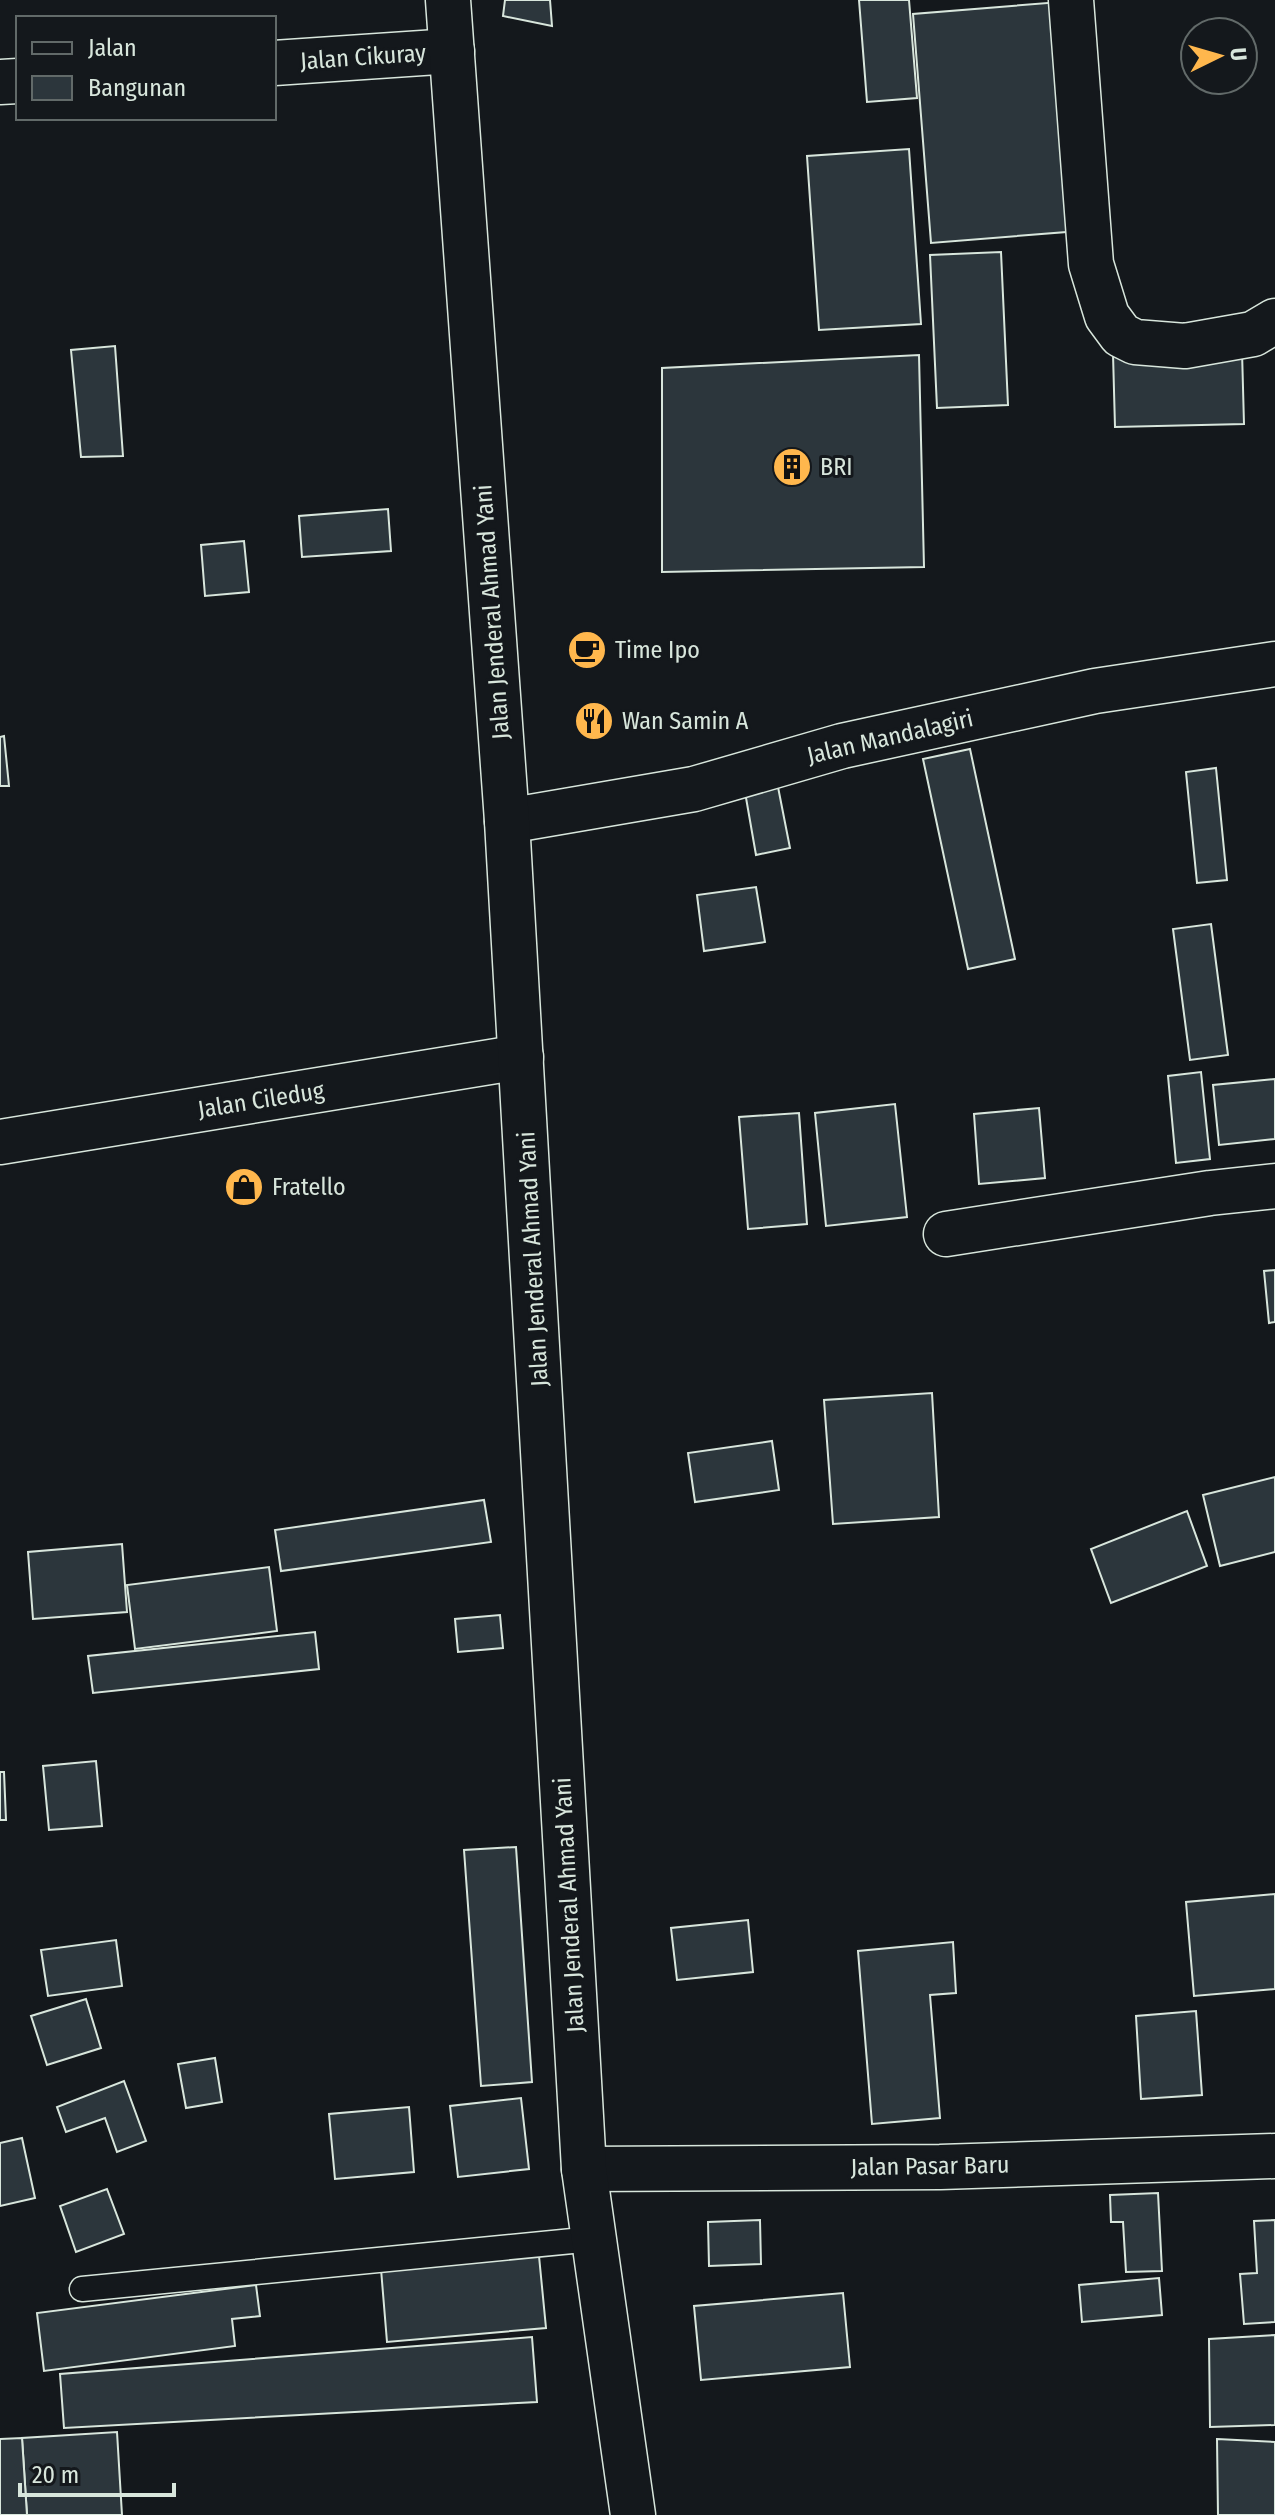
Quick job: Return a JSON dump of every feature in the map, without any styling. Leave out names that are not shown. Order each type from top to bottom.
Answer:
[{"type":"street","name":"Jalan Jenderal Ahmad Yani","points":[[448,0],[507,821],[584,2169],[633,2515]]},
{"type":"street","points":[[1071,0],[1091,264],[1107,316],[1121,335],[1135,342],[1185,346],[1253,334],[1275,321]]},
{"type":"street","name":"Jalan Cikuray","points":[[276,63],[452,51]]},
{"type":"street","name":"Jalan Mandalagiri","points":[[507,821],[694,789],[842,746],[1095,691],[1275,664]]},
{"type":"street","name":"Jalan Ciledug","points":[[0,1142],[521,1057]]},
{"type":"street","points":[[946,1234],[1210,1193],[1275,1186]]},
{"type":"street","name":"Jalan Pasar Baru","points":[[584,2169],[940,2167],[1275,2156]]},
{"type":"lane","points":[[82,2289],[593,2239]]},
{"type":"building","points":[[505,0],[550,0],[552,26],[503,16]]},
{"type":"building","points":[[859,0],[909,0],[917,98],[867,102]]},
{"type":"building","points":[[1060,2],[1079,231],[931,243],[913,14]]},
{"type":"building","points":[[909,149],[921,324],[819,330],[807,156]]},
{"type":"building","points":[[1001,252],[1008,405],[937,408],[930,255]]},
{"type":"building","points":[[115,346],[123,456],[81,457],[71,350]]},
{"type":"building","points":[[1242,351],[1244,424],[1115,427],[1113,354]]},
{"type":"building","name":"BRI","points":[[919,355],[924,567],[662,572],[662,368]]},
{"type":"building","points":[[388,509],[391,551],[302,557],[299,516]]},
{"type":"building","points":[[244,541],[249,592],[205,596],[201,545]]},
{"type":"building","points":[[4,736],[9,786],[0,786],[0,737]]},
{"type":"building","points":[[970,749],[1015,959],[968,969],[923,759]]},
{"type":"building","points":[[1216,768],[1227,880],[1197,883],[1186,772]]},
{"type":"building","points":[[778,787],[790,848],[756,855],[745,792]]},
{"type":"building","points":[[756,887],[765,942],[704,951],[697,895]]},
{"type":"building","points":[[1211,924],[1228,1055],[1190,1060],[1173,929]]},
{"type":"building","points":[[1201,1072],[1210,1159],[1176,1163],[1168,1076]]},
{"type":"building","points":[[1275,1079],[1275,1139],[1219,1145],[1213,1085]]},
{"type":"building","points":[[895,1104],[907,1217],[826,1226],[815,1113]]},
{"type":"building","points":[[1039,1108],[1045,1178],[979,1184],[974,1114]]},
{"type":"building","points":[[799,1113],[807,1224],[748,1229],[739,1117]]},
{"type":"building","points":[[1275,1270],[1275,1322],[1269,1323],[1264,1271]]},
{"type":"building","points":[[932,1393],[939,1517],[833,1524],[824,1400]]},
{"type":"building","points":[[772,1441],[779,1490],[695,1502],[688,1453]]},
{"type":"building","points":[[1275,1477],[1275,1552],[1220,1566],[1203,1495]]},
{"type":"building","points":[[484,1500],[491,1542],[281,1571],[275,1530]]},
{"type":"building","points":[[1187,1511],[1207,1566],[1111,1603],[1091,1549]]},
{"type":"building","points":[[122,1544],[127,1612],[33,1619],[28,1552]]},
{"type":"building","points":[[269,1567],[277,1631],[135,1649],[127,1585]]},
{"type":"building","points":[[500,1615],[503,1648],[458,1652],[455,1619]]},
{"type":"building","points":[[315,1632],[319,1669],[93,1693],[88,1656]]},
{"type":"building","points":[[96,1761],[102,1826],[49,1830],[43,1766]]},
{"type":"building","points":[[0,1772],[4,1772],[6,1820],[0,1820]]},
{"type":"building","points":[[516,1847],[532,2082],[481,2086],[464,1850]]},
{"type":"building","points":[[1275,1894],[1275,1989],[1194,1996],[1186,1902]]},
{"type":"building","points":[[748,1920],[753,1972],[677,1980],[671,1928]]},
{"type":"building","points":[[116,1940],[122,1986],[48,1996],[41,1950]]},
{"type":"building","points":[[953,1942],[956,1993],[930,1995],[940,2118],[872,2124],[858,1951]]},
{"type":"building","points":[[86,1999],[101,2048],[47,2065],[31,2016]]},
{"type":"building","points":[[1196,2011],[1202,2095],[1141,2099],[1136,2016]]},
{"type":"building","points":[[215,2058],[222,2102],[186,2108],[178,2064]]},
{"type":"building","points":[[124,2081],[146,2141],[117,2152],[105,2118],[66,2132],[57,2107]]},
{"type":"building","points":[[521,2098],[529,2169],[458,2177],[450,2106]]},
{"type":"building","points":[[409,2107],[414,2172],[335,2179],[329,2114]]},
{"type":"building","points":[[22,2138],[35,2198],[0,2206],[0,2143]]},
{"type":"building","points":[[107,2189],[124,2234],[76,2252],[60,2206]]},
{"type":"building","points":[[1158,2193],[1162,2271],[1126,2272],[1123,2222],[1111,2222],[1110,2195]]},
{"type":"building","points":[[760,2220],[761,2264],[709,2266],[708,2222]]},
{"type":"building","points":[[1275,2220],[1275,2322],[1244,2324],[1240,2274],[1257,2273],[1254,2221]]},
{"type":"building","points":[[539,2256],[546,2328],[387,2342],[381,2269]]},
{"type":"building","points":[[1159,2278],[1162,2315],[1082,2322],[1079,2285]]},
{"type":"building","points":[[256,2285],[260,2316],[232,2319],[235,2346],[44,2371],[37,2313]]},
{"type":"building","points":[[843,2293],[850,2367],[701,2380],[694,2306]]},
{"type":"building","points":[[1275,2335],[1275,2425],[1210,2427],[1209,2339]]},
{"type":"building","points":[[532,2337],[537,2402],[64,2428],[60,2374]]},
{"type":"building","points":[[117,2432],[122,2515],[27,2515],[22,2438]]},
{"type":"building","points":[[22,2438],[27,2515],[0,2515],[0,2439]]},
{"type":"building","points":[[1217,2439],[1275,2442],[1275,2515],[1218,2515]]},
{"type":"place","name":"BRI","points":[[792,467]]},
{"type":"place","name":"Time Ipo","points":[[587,650]]},
{"type":"place","name":"Wan Samin A","points":[[594,721]]},
{"type":"place","name":"Fratello","points":[[244,1187]]}]
